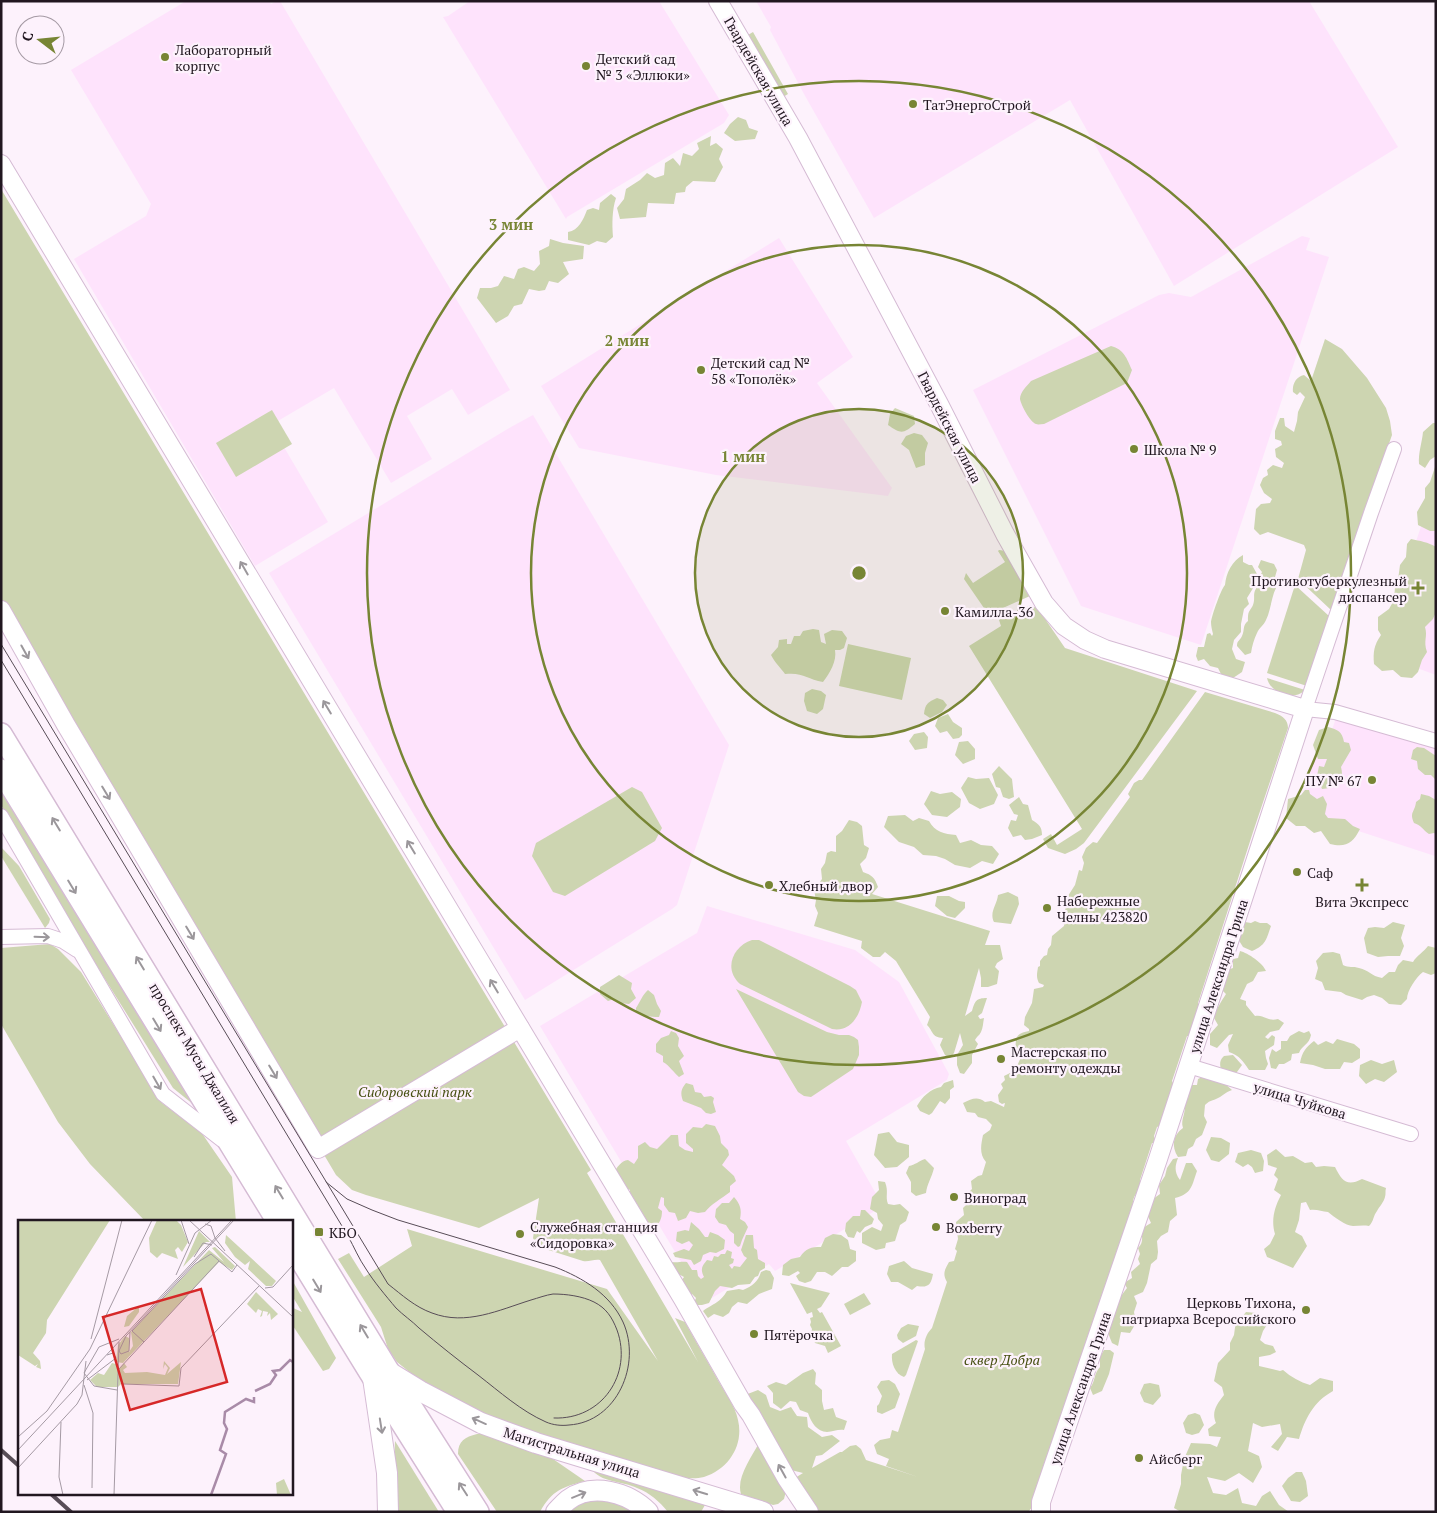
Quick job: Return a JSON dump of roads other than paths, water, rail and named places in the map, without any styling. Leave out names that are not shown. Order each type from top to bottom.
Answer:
[{"type":"main road","name":"проспект Мусы Джалиля","points":[[1,734],[289,1220]]},
{"type":"main road","name":"проспект Мусы Джалиля","points":[[1,770],[277,1220]]},
{"type":"main road","name":"проспект Мусы Джалиля","points":[[292,1225],[381,1375]]},
{"type":"main road","points":[[292,1245],[478,1512]]},
{"type":"main road","points":[[381,1375],[388,1512]]},
{"type":"main road","points":[[381,1375],[458,1512]]},
{"type":"main road","name":"Магистральная улица","points":[[381,1375],[481,1423],[536,1443],[764,1512]]},
{"type":"main road","points":[[556,1512],[568,1500],[577,1495],[587,1492],[607,1491],[630,1498],[648,1512]]},
{"type":"main road","points":[[714,1512],[732,1508],[755,1512]]},
{"type":"street","name":"Гвардейская улица","points":[[718,1],[798,138],[939,404],[1005,534],[1044,603],[1053,614],[1075,634],[1105,649],[1305,709]]},
{"type":"street","points":[[1,164],[683,1299],[752,1415],[787,1479],[809,1512]]},
{"type":"street","name":"улица Александра Грина","points":[[1038,1509],[1189,1066],[1370,513],[1394,449]]},
{"type":"street","points":[[1,610],[66,725],[318,1149],[520,1028]]},
{"type":"street","points":[[1305,709],[1335,712],[1436,741]]},
{"type":"street","points":[[1,816],[163,1094],[232,1148]]},
{"type":"street","points":[[1,937],[48,936],[63,941],[79,951]]},
{"type":"street","name":"улица Чуйкова","points":[[1189,1066],[1411,1134]]},
{"type":"tram line","points":[[1,644],[388,1284],[420,1307],[445,1317],[457,1318],[482,1315],[553,1294],[563,1294],[589,1300],[598,1304],[608,1313],[617,1330],[621,1346],[621,1363],[617,1378],[610,1391],[599,1403],[571,1417],[554,1418]]},
{"type":"tram line","points":[[1,660],[348,1236],[363,1265],[388,1299],[396,1308],[456,1358],[519,1407],[537,1418],[554,1425],[569,1425],[586,1421],[600,1414],[612,1402],[621,1388],[627,1372],[628,1338],[623,1322],[617,1312],[611,1303],[595,1288],[576,1276],[555,1267],[398,1220],[372,1210],[347,1199],[326,1182]]},
{"type":"railway","points":[[1,1450],[18,1465]]},
{"type":"railway","points":[[53,1496],[71,1512]]},
{"type":"place","name":"Лабораторный корпус","points":[[165,57]]},
{"type":"place","name":"Детский сад № 3 «Эллюки»","points":[[586,66]]},
{"type":"place","name":"ТатЭнергоСтрой","points":[[913,104]]},
{"type":"place","name":"Детский сад № 58 «Тополёк»","points":[[701,370]]},
{"type":"place","name":"Школа № 9","points":[[1134,449]]},
{"type":"place","name":"Противотуберкулезный диспансер","points":[[1418,588]]},
{"type":"place","name":"Камилла-36","points":[[945,611]]},
{"type":"place","name":"ПУ № 67","points":[[1372,780]]},
{"type":"place","name":"Саф","points":[[1297,872]]},
{"type":"place","name":"Хлебный двор","points":[[769,885]]},
{"type":"place","name":"Вита Экспресс","points":[[1362,885]]},
{"type":"place","name":"Набережные Челны 423820","points":[[1047,908]]},
{"type":"place","name":"Мастерская по ремонту одежды","points":[[1001,1059]]},
{"type":"place","name":"Виноград","points":[[954,1197]]},
{"type":"place","name":"Boxberry","points":[[936,1227]]},
{"type":"place","name":"КБО","points":[[319,1232]]},
{"type":"place","name":"Служебная станция «Сидоровка»","points":[[520,1234]]},
{"type":"place","name":"Церковь Тихона, патриарха Всероссийского","points":[[1306,1310]]},
{"type":"place","name":"Пятёрочка","points":[[754,1334]]},
{"type":"place","name":"Айсберг","points":[[1139,1458]]},
{"type":"park label","name":"Сидоровский парк","points":[[415,1091]]},
{"type":"park label","name":"сквер Добра","points":[[1002,1359]]}]
